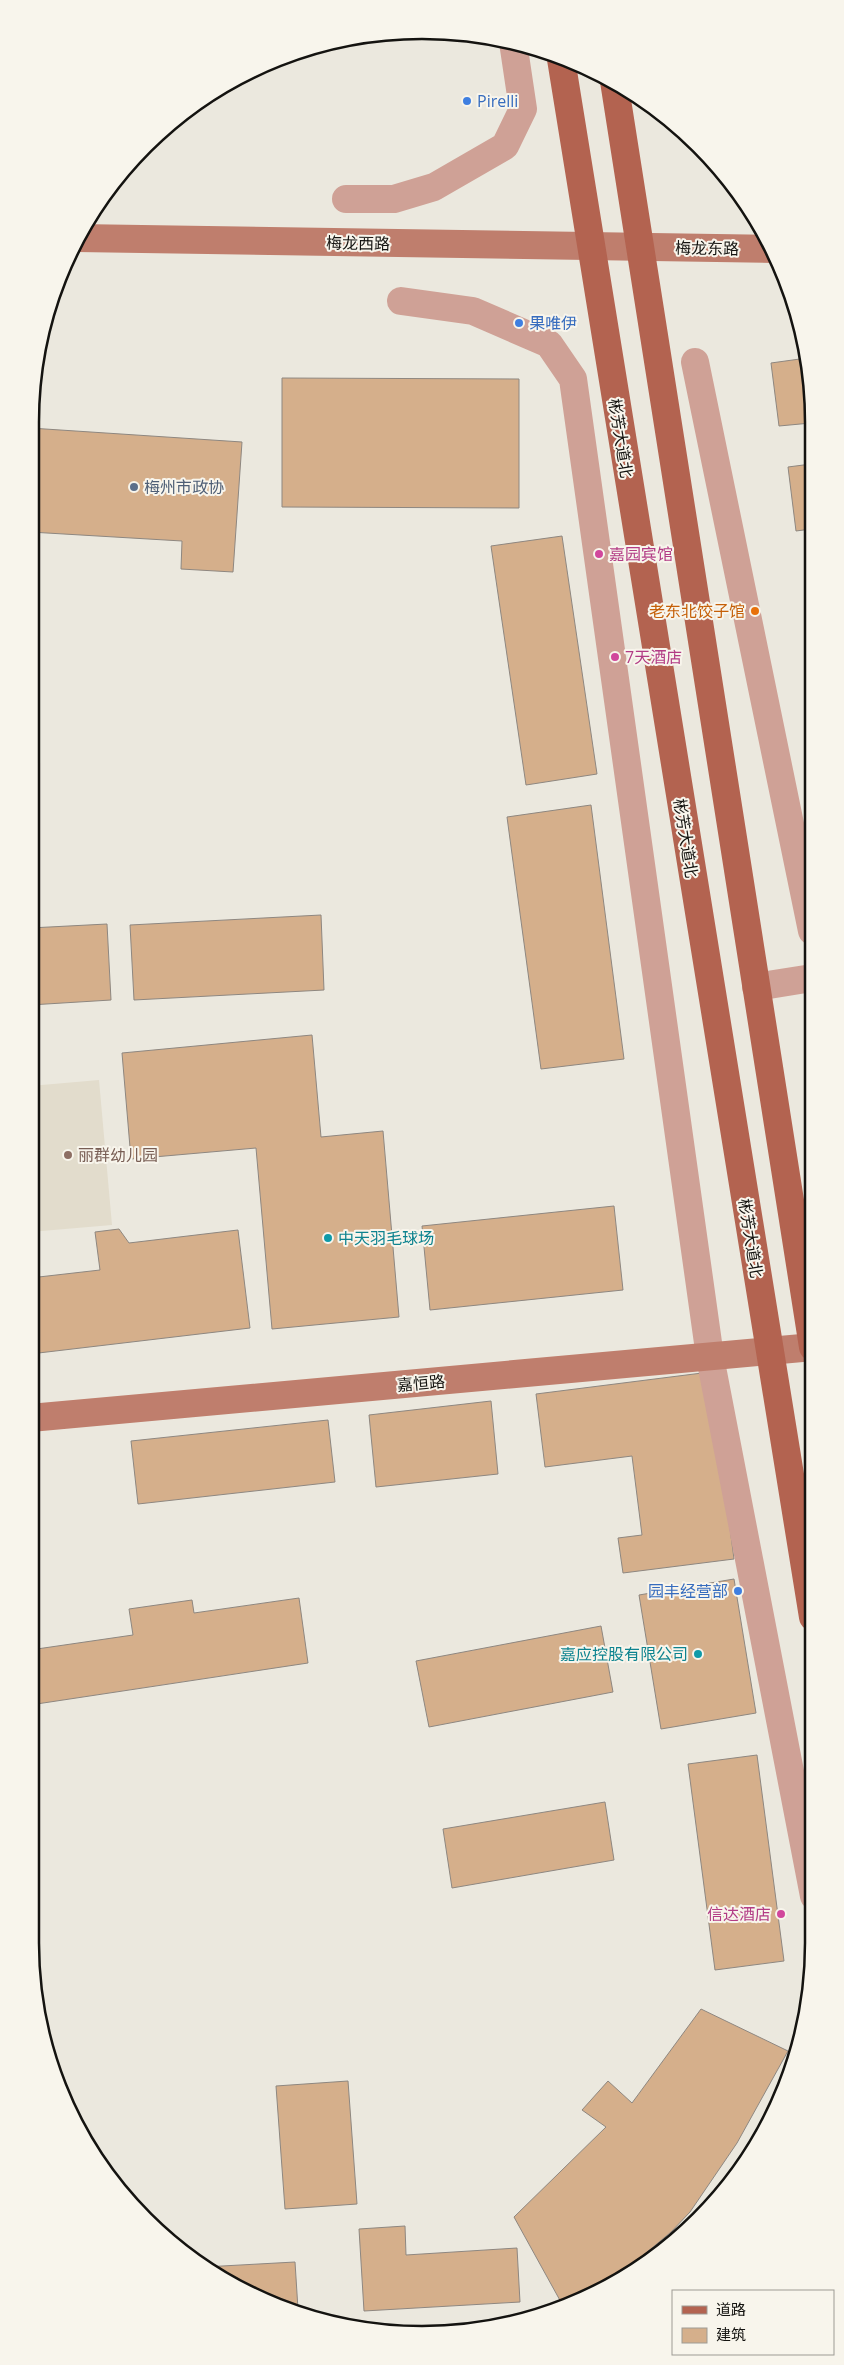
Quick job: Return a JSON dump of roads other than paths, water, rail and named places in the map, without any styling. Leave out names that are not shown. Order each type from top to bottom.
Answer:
[{"type":"main road","name":"彬芳大道北","points":[[562,65],[590,248],[805,1567]]},
{"type":"main road","points":[[616,91],[805,1296]]},
{"type":"street","points":[[346,200],[394,199],[434,187],[505,146],[523,109],[513,50]]},
{"type":"street","name":"梅龙西路","points":[[86,238],[590,248],[640,247]]},
{"type":"street","name":"梅龙东路","points":[[640,247],[764,249]]},
{"type":"street","points":[[401,301],[473,311],[549,344],[573,379],[710,1357],[805,1849]]},
{"type":"street","points":[[695,362],[805,897]]},
{"type":"street","points":[[756,987],[805,979]]},
{"type":"street","name":"嘉恒路","points":[[39,1417],[805,1348]]},
{"type":"place","name":"Pirelli","points":[[467,101]]},
{"type":"place","name":"果唯伊","points":[[519,323]]},
{"type":"place","name":"梅州市政协","points":[[134,487]]},
{"type":"place","name":"嘉园宾馆","points":[[599,554]]},
{"type":"place","name":"老东北饺子馆","points":[[755,611]]},
{"type":"place","name":"7天酒店","points":[[615,657]]},
{"type":"place","name":"丽群幼儿园","points":[[68,1155]]},
{"type":"place","name":"中天羽毛球场","points":[[328,1238]]},
{"type":"place","name":"园丰经营部","points":[[738,1591]]},
{"type":"place","name":"嘉应控股有限公司","points":[[698,1654]]},
{"type":"place","name":"信达酒店","points":[[781,1914]]}]
